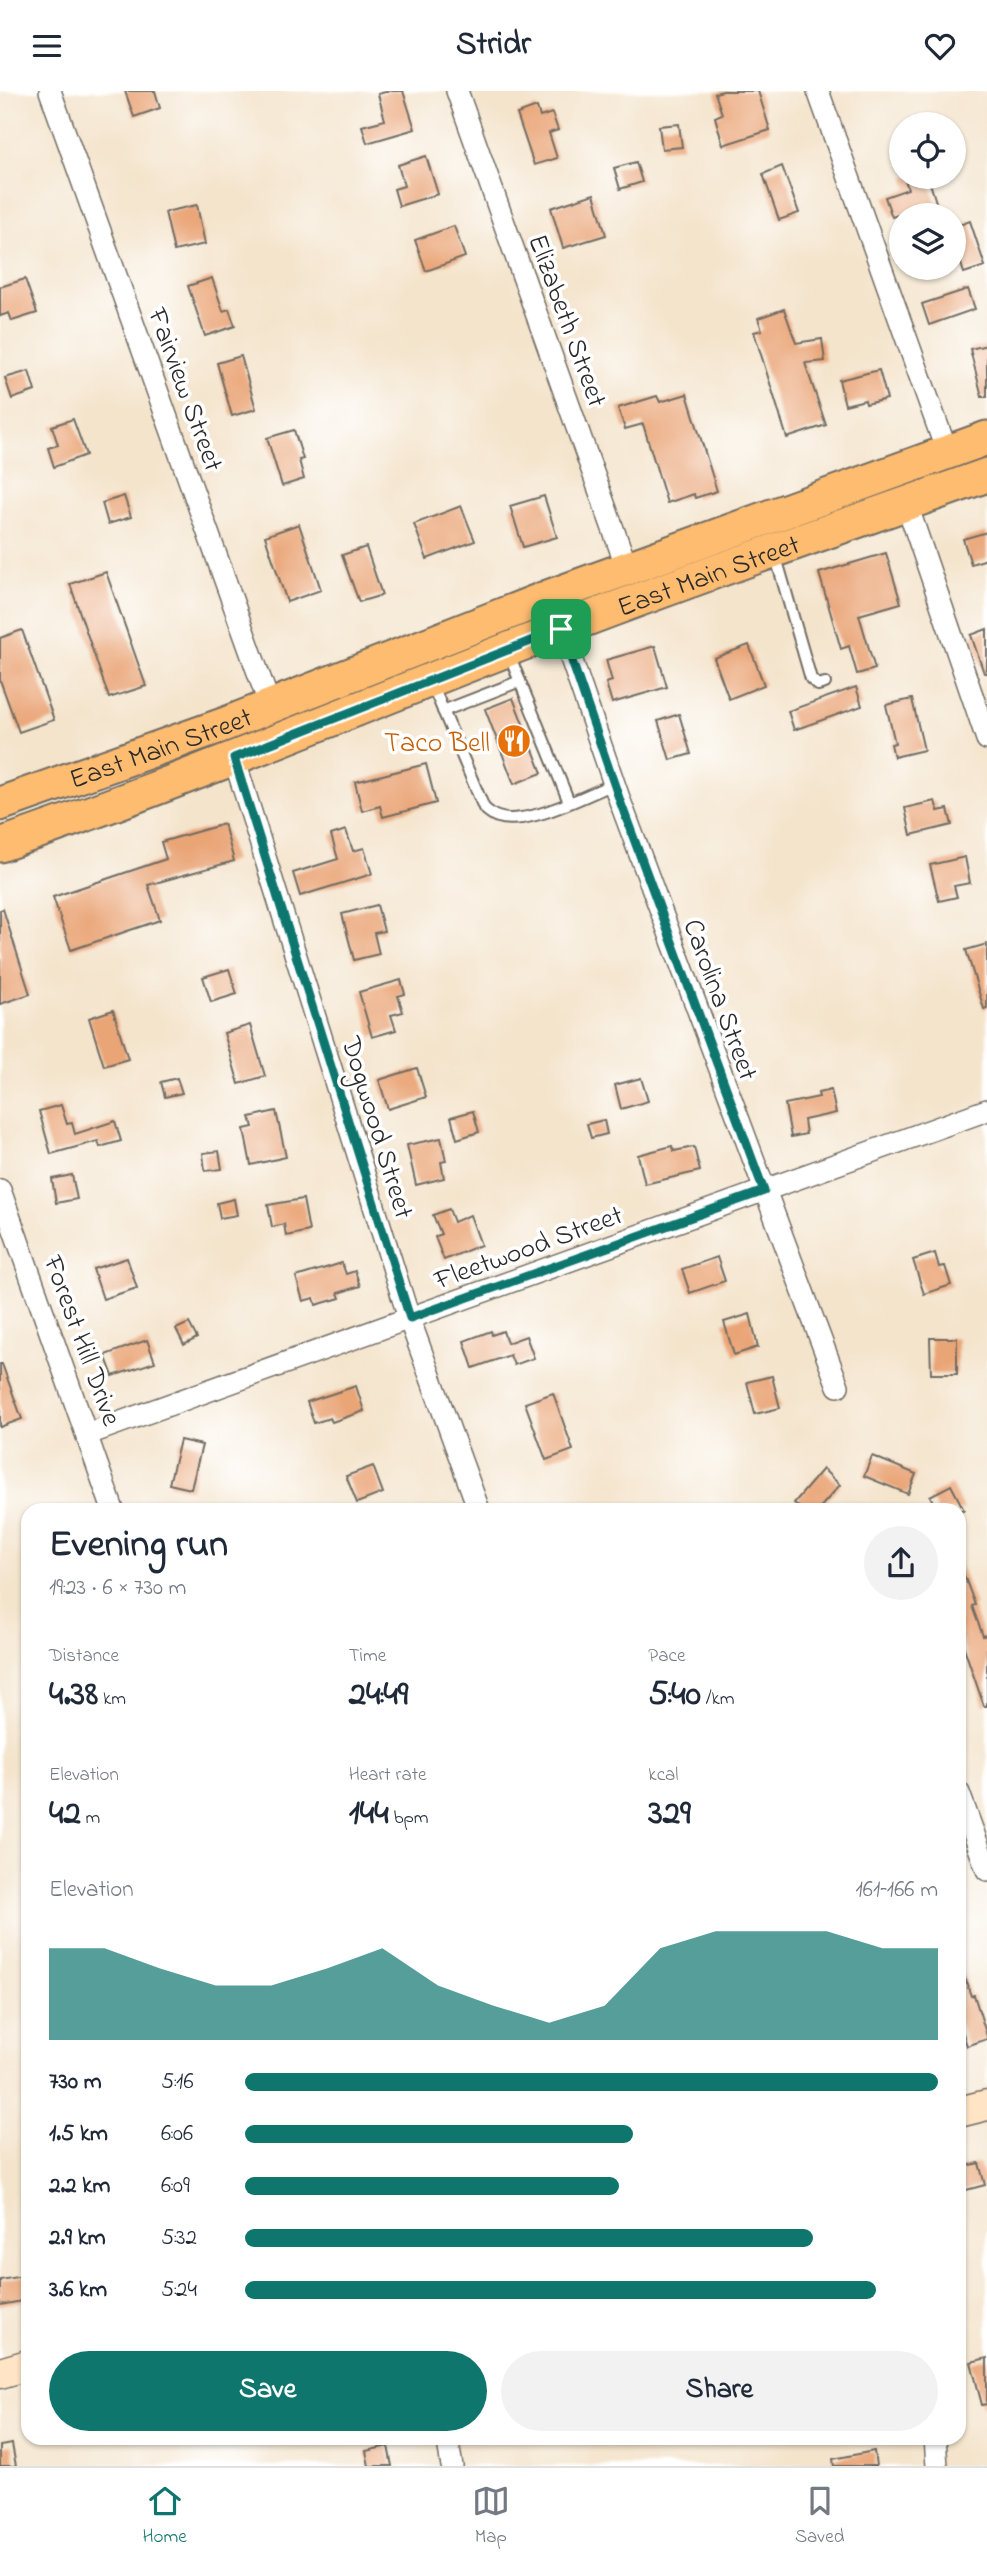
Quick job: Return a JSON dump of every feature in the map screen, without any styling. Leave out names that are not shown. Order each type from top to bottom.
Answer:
[{"type":"main road","name":"East Main Street","points":[[0,804],[270,706],[470,626],[987,437]]},
{"type":"main road","name":"East Main Street","points":[[0,845],[234,758],[561,629],[906,502],[987,475]]},
{"type":"street","name":"Fairview Street","points":[[50,91],[270,706]]},
{"type":"street","name":"Elizabeth Street","points":[[457,91],[627,568]]},
{"type":"street","points":[[818,91],[947,452]]},
{"type":"street","points":[[906,502],[987,739]]},
{"type":"street","name":"Carolina Street","points":[[561,629],[614,784],[838,1386]]},
{"type":"street","name":"Dogwood Street","points":[[234,758],[410,1318],[477,1503]]},
{"type":"street","name":"Fleetwood Street","points":[[88,1434],[987,1110]]},
{"type":"street","name":"Forest Hill Drive","points":[[0,1190],[111,1503]]},
{"type":"street","points":[[966,1812],[987,1870]]},
{"type":"street","points":[[966,2110],[987,2105]]},
{"type":"street","points":[[0,2373],[21,2367]]},
{"type":"street","points":[[448,2445],[452,2466]]},
{"type":"street","points":[[936,2445],[937,2466]]},
{"type":"lane","points":[[774,551],[811,679],[818,685],[825,683]]},
{"type":"lane","points":[[507,650],[569,802]]},
{"type":"lane","points":[[430,680],[484,808],[497,817],[514,819],[534,816],[614,784]]},
{"type":"lane","points":[[443,711],[520,681]]},
{"type":"building","points":[[125,91],[155,91],[160,108],[134,117]]},
{"type":"building","points":[[403,91],[415,129],[367,143],[362,126],[385,120],[378,94]]},
{"type":"building","points":[[758,91],[770,130],[723,145],[715,117],[722,114],[715,93]]},
{"type":"building","points":[[537,107],[540,117],[552,113],[558,130],[549,133],[557,158],[534,165],[517,114]]},
{"type":"building","points":[[679,124],[682,147],[662,149],[659,126]]},
{"type":"building","points":[[426,156],[438,194],[399,206],[394,189],[404,186],[398,165]]},
{"type":"building","points":[[636,162],[642,182],[620,189],[614,168]]},
{"type":"building","points":[[782,166],[799,213],[779,220],[763,174]]},
{"type":"building","points":[[908,189],[932,189],[936,202],[889,203],[889,208],[885,197]]},
{"type":"building","points":[[594,194],[606,235],[563,248],[551,208]]},
{"type":"building","points":[[197,205],[205,244],[174,251],[165,212]]},
{"type":"building","points":[[970,221],[985,266],[966,272],[966,222]]},
{"type":"building","points":[[454,226],[465,257],[426,271],[415,240]]},
{"type":"building","points":[[212,278],[223,311],[229,309],[235,326],[205,336],[188,286]]},
{"type":"building","points":[[25,279],[37,313],[12,321],[9,313],[0,316],[0,287]]},
{"type":"building","points":[[968,289],[975,309],[929,325],[922,304]]},
{"type":"building","points":[[784,309],[796,343],[822,339],[825,361],[805,363],[826,425],[787,438],[754,332],[762,330],[758,318]]},
{"type":"building","points":[[987,345],[987,397],[982,397],[970,349]]},
{"type":"building","points":[[241,356],[256,409],[232,416],[217,363]]},
{"type":"building","points":[[879,370],[887,399],[866,404],[865,400],[845,405],[839,380]]},
{"type":"building","points":[[29,371],[35,391],[12,399],[5,378]]},
{"type":"building","points":[[687,394],[717,491],[695,498],[694,494],[667,503],[643,424],[625,429],[618,408],[657,396],[660,402]]},
{"type":"building","points":[[73,419],[86,455],[54,467],[48,448],[58,445],[52,426]]},
{"type":"building","points":[[294,430],[303,459],[299,460],[304,479],[282,486],[267,438]]},
{"type":"building","points":[[124,496],[131,517],[108,524],[102,503]]},
{"type":"building","points":[[544,496],[557,537],[523,547],[510,506]]},
{"type":"building","points":[[461,506],[475,541],[427,559],[414,524]]},
{"type":"building","points":[[299,524],[321,590],[287,602],[265,536]]},
{"type":"building","points":[[987,532],[987,559],[971,564],[963,539]]},
{"type":"building","points":[[366,547],[382,595],[359,602],[342,555]]},
{"type":"building","points":[[886,553],[901,603],[859,615],[875,669],[857,674],[849,646],[841,649],[819,573]]},
{"type":"building","points":[[106,572],[146,686],[109,698],[70,584]]},
{"type":"building","points":[[987,629],[987,673],[984,673],[971,635]]},
{"type":"building","points":[[22,630],[54,720],[19,732],[0,680],[0,638]]},
{"type":"building","points":[[749,645],[764,685],[729,699],[714,658]]},
{"type":"building","points":[[655,646],[667,687],[612,703],[606,683],[612,681],[606,660]]},
{"type":"building","points":[[856,687],[862,706],[794,730],[788,711]]},
{"type":"building","name":"Taco Bell","points":[[513,698],[542,773],[514,784],[485,709]]},
{"type":"building","points":[[912,699],[924,750],[894,757],[891,744],[895,743],[886,705]]},
{"type":"building","points":[[679,714],[691,754],[670,760],[658,721]]},
{"type":"building","points":[[426,764],[436,803],[383,817],[380,806],[362,811],[355,782]]},
{"type":"building","points":[[935,801],[938,811],[948,809],[952,825],[911,835],[905,808]]},
{"type":"building","points":[[224,824],[234,861],[148,885],[160,920],[71,950],[53,897],[166,859],[161,842]]},
{"type":"building","points":[[346,830],[353,851],[364,848],[372,874],[300,896],[293,873],[338,859],[331,835]]},
{"type":"building","points":[[965,857],[970,883],[954,886],[957,897],[939,901],[930,865]]},
{"type":"building","points":[[377,905],[384,931],[374,933],[379,954],[354,960],[342,914]]},
{"type":"building","points":[[3,909],[30,994],[0,1004],[0,910]]},
{"type":"building","points":[[987,944],[987,1008],[984,1009],[966,950]]},
{"type":"building","points":[[229,969],[237,994],[211,1002],[203,977]]},
{"type":"building","points":[[401,980],[405,994],[398,996],[403,1012],[391,1015],[396,1030],[372,1037],[359,992]]},
{"type":"building","points":[[113,1010],[128,1059],[104,1066],[89,1018]]},
{"type":"building","points":[[250,1025],[265,1076],[239,1084],[224,1033]]},
{"type":"building","points":[[417,1068],[426,1097],[388,1109],[379,1080]]},
{"type":"building","points":[[177,1078],[182,1093],[165,1097],[161,1082]]},
{"type":"building","points":[[641,1078],[648,1101],[621,1109],[615,1085]]},
{"type":"building","points":[[831,1090],[836,1113],[804,1120],[806,1134],[791,1137],[785,1104],[819,1097],[818,1093]]},
{"type":"building","points":[[61,1105],[67,1124],[72,1123],[75,1134],[115,1121],[121,1141],[100,1147],[98,1141],[51,1154],[39,1111]]},
{"type":"building","points":[[276,1111],[286,1157],[251,1165],[244,1129],[253,1127],[250,1117]]},
{"type":"building","points":[[473,1111],[479,1132],[457,1139],[451,1117]]},
{"type":"building","points":[[604,1120],[607,1134],[591,1138],[587,1124]]},
{"type":"building","points":[[441,1138],[446,1161],[441,1162],[444,1178],[416,1185],[407,1145]]},
{"type":"building","points":[[672,1146],[674,1151],[694,1147],[700,1171],[645,1184],[638,1155]]},
{"type":"building","points":[[219,1151],[222,1169],[205,1171],[203,1153]]},
{"type":"building","points":[[72,1175],[77,1199],[56,1203],[52,1179]]},
{"type":"building","points":[[234,1199],[237,1215],[220,1218],[217,1203]]},
{"type":"building","points":[[303,1199],[309,1231],[286,1236],[284,1224],[272,1227],[268,1205]]},
{"type":"building","points":[[449,1209],[454,1222],[470,1215],[481,1245],[444,1260],[435,1237],[441,1234],[433,1215]]},
{"type":"building","points":[[935,1253],[939,1267],[945,1266],[951,1285],[924,1294],[913,1260]]},
{"type":"building","points":[[717,1257],[725,1281],[690,1293],[682,1269]]},
{"type":"building","points":[[127,1258],[137,1288],[103,1299],[93,1269]]},
{"type":"building","points":[[342,1263],[346,1274],[355,1271],[360,1286],[338,1293],[340,1298],[316,1305],[314,1298],[303,1301],[296,1277]]},
{"type":"building","points":[[750,1314],[758,1347],[734,1355],[724,1322]]},
{"type":"building","points":[[189,1323],[197,1338],[184,1345],[176,1329]]},
{"type":"building","points":[[491,1331],[492,1335],[503,1331],[507,1343],[526,1336],[534,1358],[514,1365],[510,1355],[473,1368],[464,1341]]},
{"type":"building","points":[[930,1338],[957,1338],[957,1374],[931,1374]]},
{"type":"building","points":[[147,1340],[155,1362],[113,1376],[105,1355]]},
{"type":"building","points":[[0,1364],[22,1419],[0,1427]]},
{"type":"building","points":[[772,1376],[780,1408],[755,1414],[747,1382]]},
{"type":"building","points":[[356,1386],[364,1411],[332,1422],[330,1418],[314,1423],[307,1402]]},
{"type":"building","points":[[553,1393],[573,1450],[546,1460],[525,1403]]},
{"type":"building","points":[[180,1440],[202,1445],[191,1489],[169,1484]]},
{"type":"building","points":[[872,1456],[916,1474],[908,1494],[864,1476]]},
{"type":"building","points":[[373,1466],[383,1493],[357,1503],[346,1476]]},
{"type":"building","points":[[823,1469],[840,1485],[824,1503],[794,1503]]},
{"type":"building","points":[[951,1485],[960,1503],[934,1503],[930,1496]]},
{"type":"building","points":[[966,1581],[983,1636],[987,1635],[987,1706],[984,1706],[966,1653]]},
{"type":"building","points":[[966,1982],[971,1996],[974,1995],[987,2036],[987,2039],[967,2046]]},
{"type":"building","points":[[979,2163],[985,2185],[966,2190],[966,2166]]},
{"type":"building","points":[[21,2276],[21,2301],[0,2305],[0,2280]]},
{"type":"building","points":[[987,2358],[987,2404],[982,2405],[971,2362]]},
{"type":"building","points":[[12,2444],[16,2466],[0,2466],[0,2446]]},
{"type":"building","points":[[388,2446],[392,2466],[369,2466],[366,2451]]},
{"type":"building","points":[[874,2451],[876,2466],[834,2466],[833,2459]]},
{"type":"place","name":"Taco Bell","points":[[514,741]]},
{"type":"route","points":[[561,629],[620,801],[764,1191],[410,1318],[234,758],[561,629]]}]
